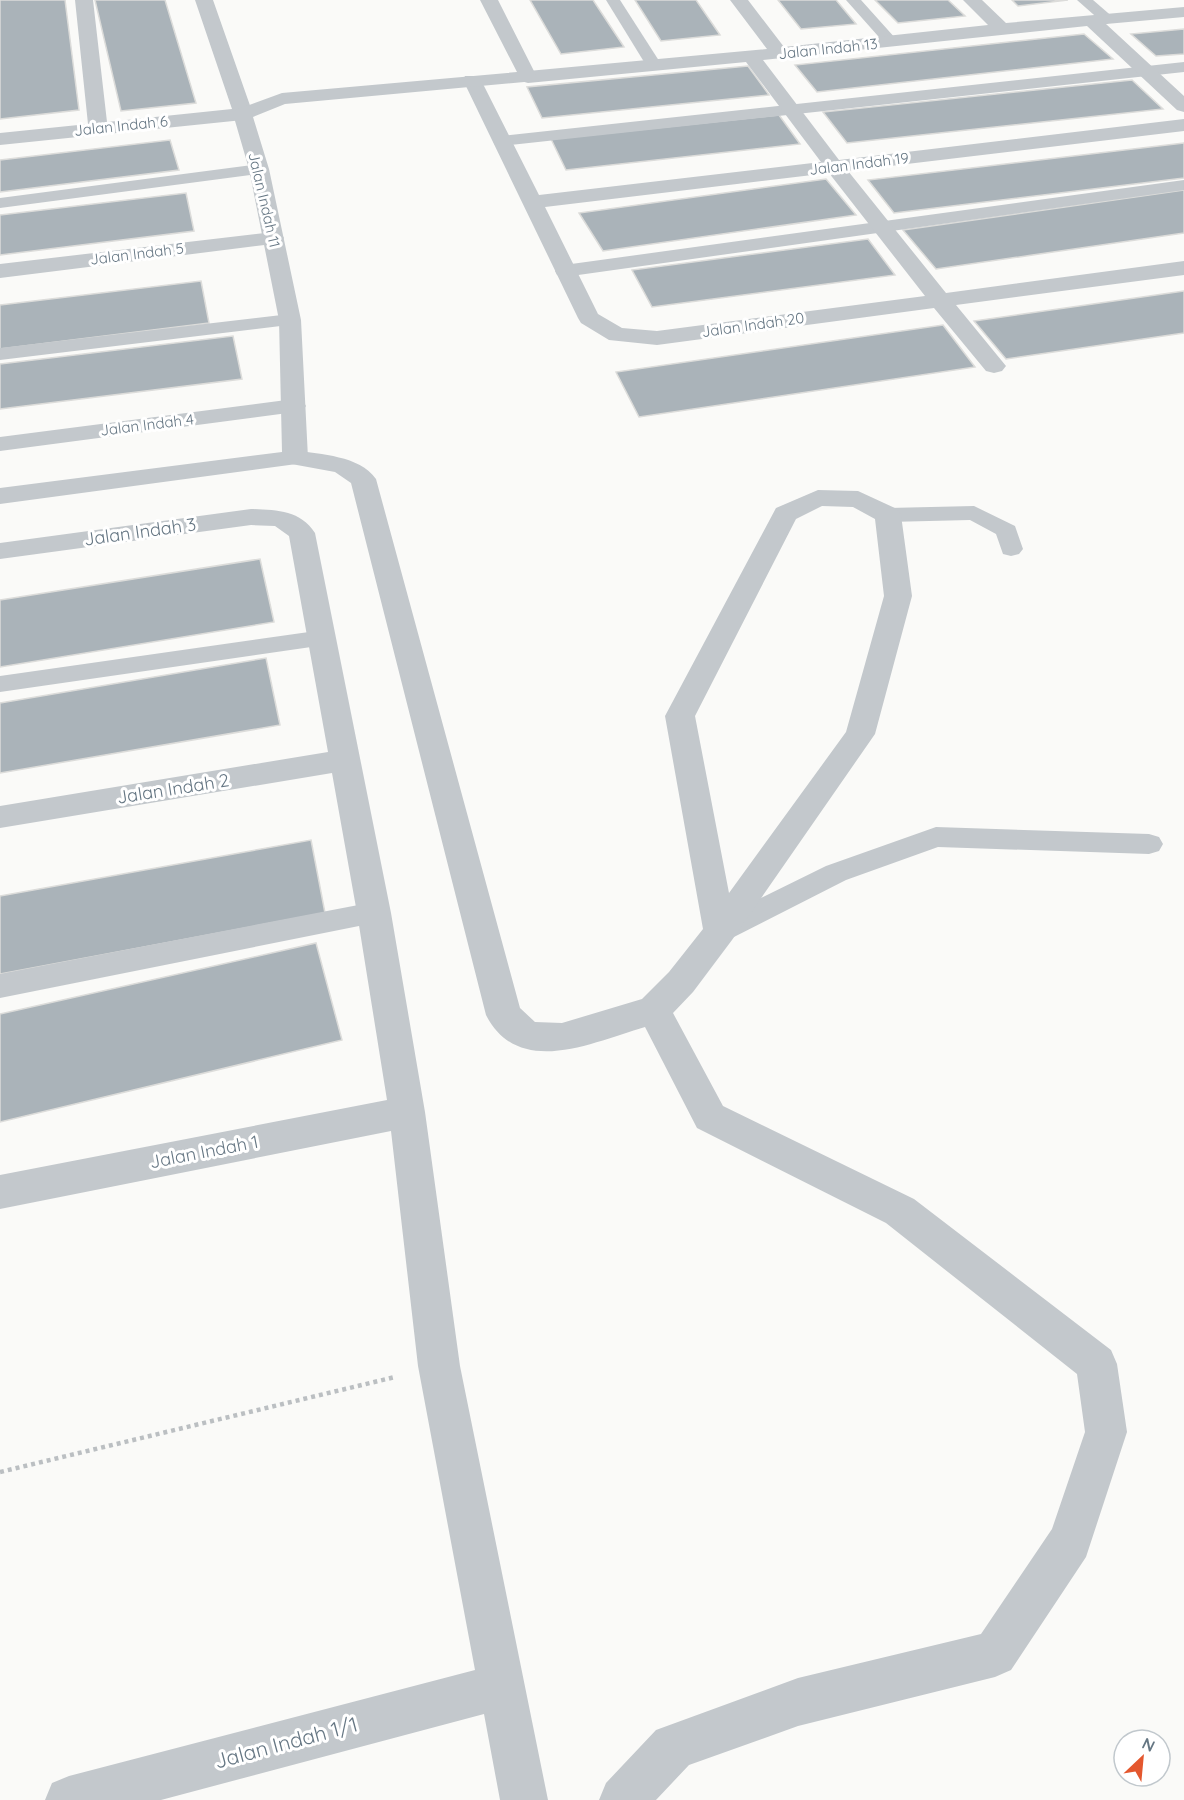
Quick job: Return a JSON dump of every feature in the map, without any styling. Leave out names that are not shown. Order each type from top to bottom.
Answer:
[{"type":"street","points":[[84,0],[98,129]]},
{"type":"street","name":"Jalan Indah 11","points":[[204,0],[260,169],[290,320],[295,458]]},
{"type":"street","points":[[489,0],[528,77]]},
{"type":"street","points":[[739,0],[780,54]]},
{"type":"street","points":[[972,0],[1001,28]]},
{"type":"street","name":"Jalan Indah 13","points":[[472,81],[752,57],[1001,28],[1184,12]]},
{"type":"street","points":[[1099,19],[1147,71],[1184,106]]},
{"type":"street","points":[[752,57],[879,226],[938,301],[994,366]]},
{"type":"street","name":"Jalan Indah 6","points":[[0,139],[243,114],[282,99],[472,81]]},
{"type":"street","name":"Jalan Indah 20","points":[[472,81],[589,318],[617,335],[657,338],[1184,268]]},
{"type":"street","name":"Jalan Indah 19","points":[[533,202],[1184,125]]},
{"type":"street","name":"Jalan Indah 5","points":[[0,270],[273,238]]},
{"type":"street","name":"Jalan Indah 4","points":[[0,444],[294,406]]},
{"type":"street","points":[[0,496],[295,458],[342,466],[363,479],[504,1015],[527,1036],[562,1037],[654,1010],[681,981],[720,931],[860,734],[898,597],[888,515],[858,500],[818,498],[785,514],[680,716],[720,931]]},
{"type":"street","name":"Jalan Indah 3","points":[[0,551],[251,516],[281,518],[302,533],[323,638]]},
{"type":"street","points":[[323,638],[374,913],[407,1112],[439,1366],[524,1800]]},
{"type":"street","name":"Jalan Indah 2","points":[[0,817],[345,760]]},
{"type":"street","points":[[623,1800],[673,1747],[798,1702],[995,1654],[1070,1541],[1106,1432],[1096,1364],[900,1211],[710,1117],[654,1010]]},
{"type":"street","name":"Jalan Indah 1","points":[[0,1192],[407,1112]]},
{"type":"street","name":"Jalan Indah 1/1","points":[[69,1800],[502,1686]]},
{"type":"lane","points":[[614,0],[655,66]]},
{"type":"lane","points":[[852,0],[891,42]]},
{"type":"lane","points":[[1084,0],[1099,19]]},
{"type":"lane","points":[[501,141],[1184,67]]},
{"type":"lane","points":[[0,203],[260,169]]},
{"type":"lane","points":[[564,271],[1184,185]]},
{"type":"lane","points":[[0,354],[290,320]]},
{"type":"lane","points":[[888,515],[974,513],[1007,531],[1011,549]]},
{"type":"lane","points":[[0,684],[323,638]]},
{"type":"lane","points":[[720,931],[836,873],[936,837],[1149,844]]},
{"type":"lane","points":[[0,986],[374,913]]},
{"type":"path","points":[[0,1472],[439,1366]]},
{"type":"building","points":[[0,0],[65,0],[79,110],[0,119]]},
{"type":"building","points":[[95,0],[165,0],[196,103],[121,111]]},
{"type":"building","points":[[530,0],[593,0],[624,47],[561,54]]},
{"type":"building","points":[[635,0],[696,0],[720,35],[661,41]]},
{"type":"building","points":[[778,0],[836,0],[856,24],[801,29]]},
{"type":"building","points":[[875,0],[948,0],[965,16],[898,23]]},
{"type":"building","points":[[1012,0],[1068,0],[1018,6]]},
{"type":"building","points":[[1184,29],[1184,54],[1156,56],[1131,34]]},
{"type":"building","points":[[1084,34],[1113,59],[817,92],[795,65]]},
{"type":"building","points":[[748,66],[769,95],[542,118],[527,87]]},
{"type":"building","points":[[1132,80],[1163,109],[847,143],[823,112]]},
{"type":"building","points":[[779,115],[800,144],[566,170],[551,139]]},
{"type":"building","points":[[170,140],[179,170],[0,192],[0,160]]},
{"type":"building","points":[[1184,143],[1184,178],[894,213],[868,180]]},
{"type":"building","points":[[826,179],[856,215],[603,251],[579,213]]},
{"type":"building","points":[[1184,190],[1184,233],[936,269],[903,230]]},
{"type":"building","points":[[186,193],[194,231],[0,255],[0,215]]},
{"type":"building","points":[[868,239],[895,275],[652,307],[632,270]]},
{"type":"building","points":[[201,281],[209,323],[0,349],[0,305]]},
{"type":"building","points":[[1184,291],[1184,333],[1006,359],[974,321]]},
{"type":"building","points":[[943,325],[975,367],[639,417],[616,372]]},
{"type":"building","points":[[233,336],[242,379],[0,409],[0,364]]},
{"type":"building","points":[[260,559],[274,622],[0,667],[0,600]]},
{"type":"building","points":[[266,658],[280,725],[0,773],[0,703]]},
{"type":"building","points":[[311,840],[325,913],[0,974],[0,896]]},
{"type":"building","points":[[316,943],[342,1040],[0,1122],[0,1014]]}]
